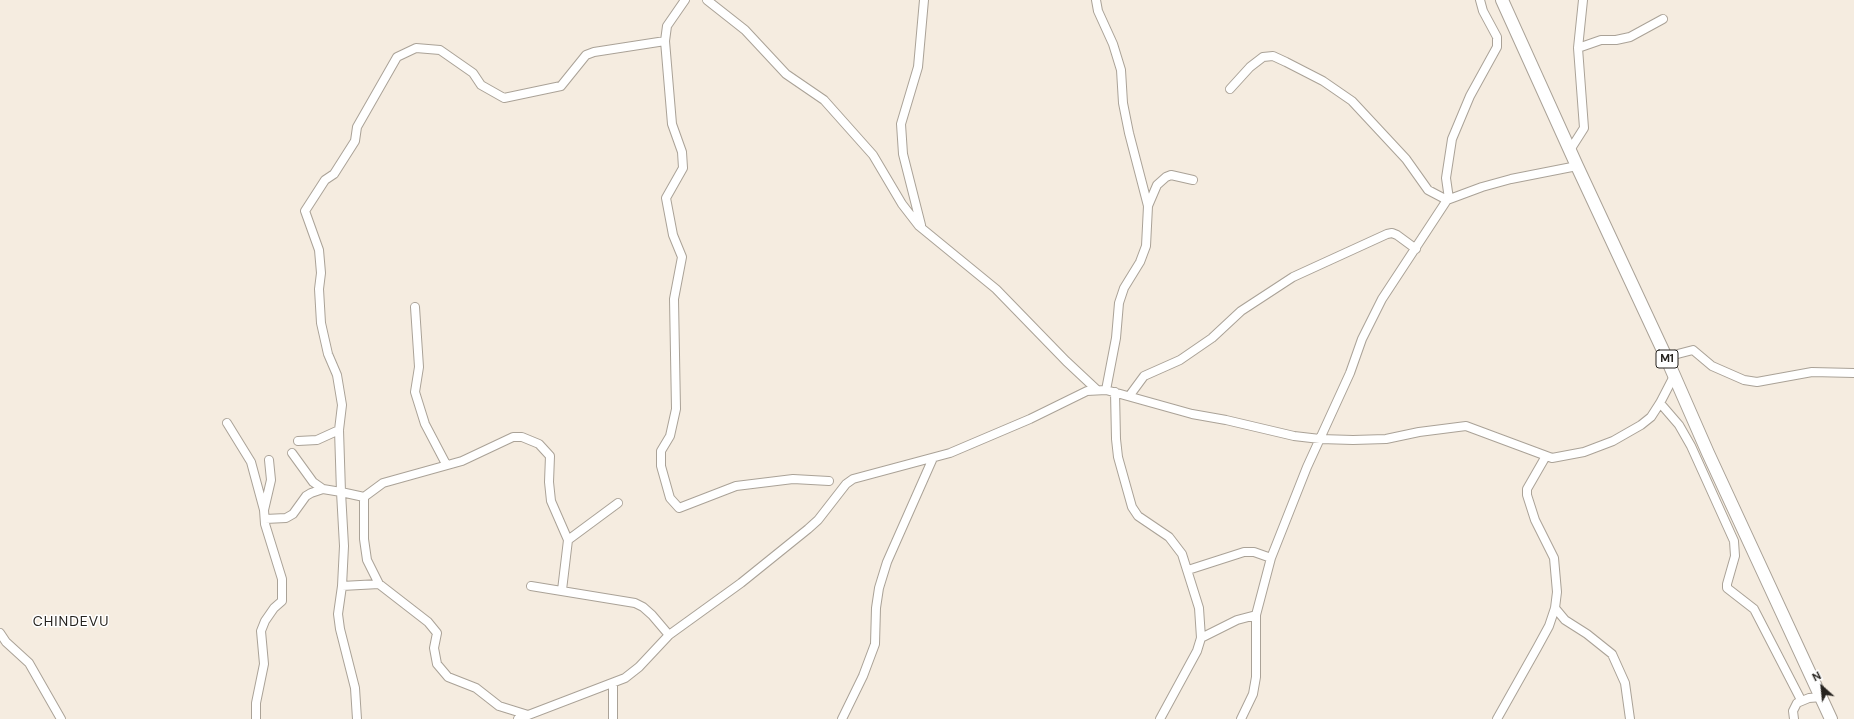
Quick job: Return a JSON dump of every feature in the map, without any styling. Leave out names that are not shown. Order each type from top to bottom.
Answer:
[{"type":"highway","name":"M1","points":[[1502,0],[1708,453],[1832,719]]},
{"type":"street","points":[[685,0],[667,26],[665,41],[672,124],[682,152],[683,168],[666,198],[673,235],[682,257],[674,299],[676,408],[670,436],[661,451],[661,466],[670,498],[680,508],[736,486],[793,480],[829,482]]},
{"type":"street","points":[[707,0],[745,30],[786,74],[824,100],[873,155],[902,204],[923,230],[996,289],[1066,361],[1098,390]]},
{"type":"street","points":[[923,230],[919,221],[903,154],[901,124],[918,67],[924,0]]},
{"type":"street","points":[[1096,0],[1100,18],[1113,44],[1122,70],[1123,103],[1128,132],[1148,206],[1146,246],[1140,262],[1124,288],[1119,303],[1116,338],[1106,390]]},
{"type":"street","points":[[1448,199],[1446,178],[1452,139],[1470,96],[1497,47],[1497,37],[1483,11],[1480,0]]},
{"type":"street","points":[[1570,150],[1584,128],[1578,48],[1584,0]]},
{"type":"street","points":[[1578,48],[1601,40],[1630,38],[1663,19]]},
{"type":"street","points":[[356,719],[355,688],[340,629],[338,614],[342,586],[344,546],[340,492],[339,430],[342,405],[337,374],[328,354],[321,323],[319,304],[321,273],[319,250],[305,211],[325,180],[334,174],[355,141],[357,127],[397,57],[416,48],[440,50],[473,73],[481,85],[504,98],[561,86],[586,55],[594,52],[665,41]]},
{"type":"street","points":[[1230,89],[1250,67],[1264,57],[1273,56],[1286,62],[1323,81],[1352,101],[1406,159],[1428,190],[1448,199]]},
{"type":"street","points":[[1241,719],[1253,694],[1256,677],[1256,615],[1271,558],[1373,316],[1448,199],[1511,179],[1577,166]]},
{"type":"street","points":[[1148,206],[1157,185],[1166,177],[1171,175],[1193,180]]},
{"type":"street","points":[[1130,396],[1144,376],[1180,360],[1212,338],[1247,307],[1293,277],[1392,233],[1416,249]]},
{"type":"street","points":[[415,307],[419,367],[415,392],[425,424],[446,464]]},
{"type":"street","points":[[1666,358],[1693,350],[1712,366],[1744,380],[1757,382],[1812,372],[1854,373]]},
{"type":"street","points":[[518,719],[613,684],[639,668],[669,635],[741,583],[808,529],[818,520],[832,500],[849,481],[857,477],[933,458],[991,436],[1087,392],[1106,390],[1192,414],[1226,420],[1294,436],[1320,439],[1386,439],[1419,432],[1466,426],[1552,458],[1584,452],[1613,441],[1642,426],[1660,404],[1674,376]]},
{"type":"street","points":[[1115,392],[1118,457],[1132,507],[1138,516],[1169,537],[1182,554],[1199,608],[1201,638],[1197,651],[1160,719]]},
{"type":"street","points":[[1660,404],[1672,414],[1682,430],[1734,541],[1735,556],[1727,588],[1754,609],[1801,700]]},
{"type":"street","points":[[227,422],[251,462],[264,510],[266,530],[282,579],[282,601],[274,608],[265,621],[261,631],[264,664],[256,703],[256,719]]},
{"type":"street","points":[[298,441],[317,440],[339,430]]},
{"type":"street","points":[[292,453],[313,482],[323,489],[364,497],[383,483],[446,464],[462,461],[512,437],[522,437],[539,444],[550,456],[549,482],[551,501],[568,540],[562,590]]},
{"type":"street","points":[[1497,719],[1549,626],[1555,608],[1557,592],[1554,558],[1535,520],[1527,495],[1527,489],[1546,456]]},
{"type":"street","points":[[842,719],[864,676],[875,644],[876,608],[887,562],[918,497],[933,458]]},
{"type":"street","points":[[264,510],[271,488],[269,460]]},
{"type":"street","points":[[265,519],[286,518],[293,514],[308,494],[323,489]]},
{"type":"street","points":[[364,497],[364,539],[367,560],[379,584],[428,622],[437,633],[434,648],[437,664],[448,677],[476,688],[499,706],[528,715]]},
{"type":"street","points":[[568,540],[618,503]]},
{"type":"street","points":[[1188,570],[1244,552],[1254,552],[1271,558]]},
{"type":"street","points":[[342,586],[379,584]]},
{"type":"street","points":[[531,586],[635,603],[643,607],[652,615],[669,635]]},
{"type":"street","points":[[1555,608],[1565,620],[1588,634],[1612,654],[1625,682],[1630,719]]},
{"type":"street","points":[[1201,638],[1237,620],[1256,615]]},
{"type":"street","points":[[0,633],[6,642],[29,663],[61,719]]},
{"type":"street","points":[[613,684],[613,719]]},
{"type":"street","points":[[1794,719],[1793,711],[1797,703],[1801,700],[1809,698],[1822,698]]},
{"type":"district","name":"CHINDEVU","points":[[71,622]]}]
